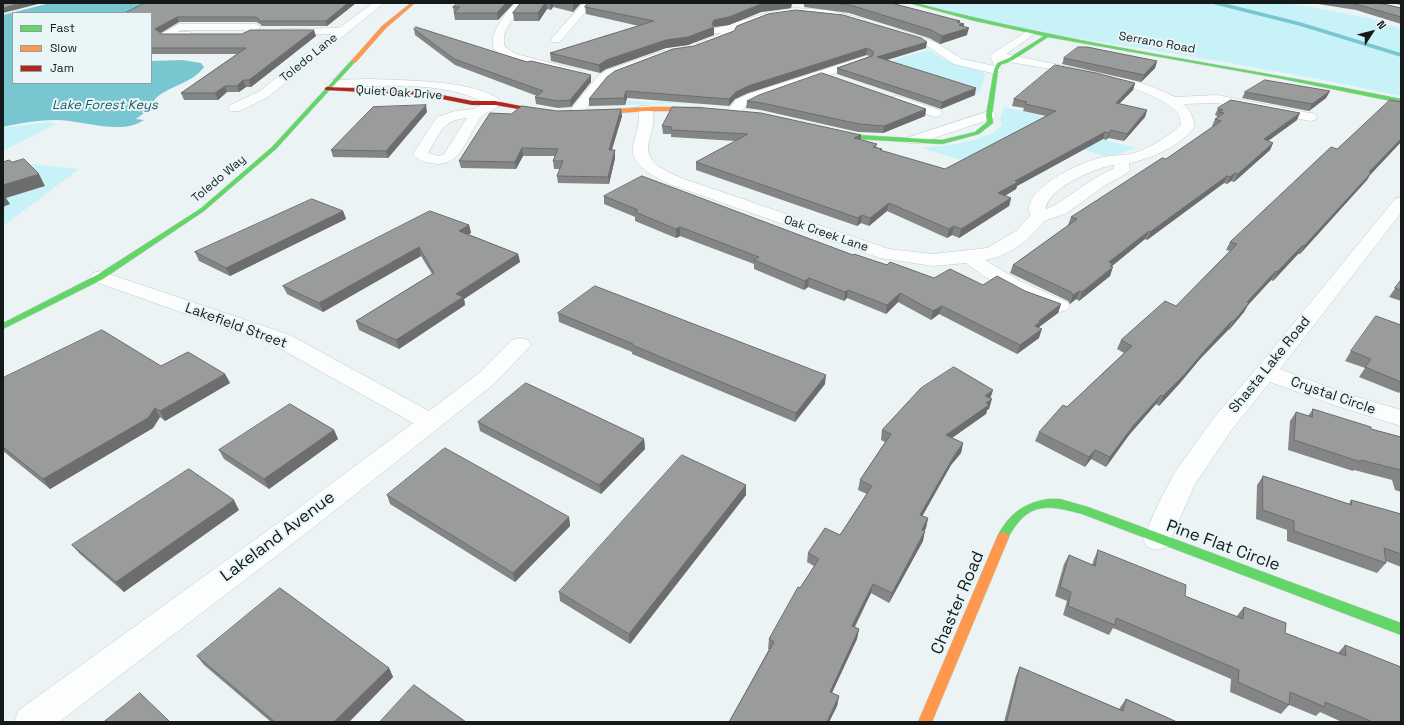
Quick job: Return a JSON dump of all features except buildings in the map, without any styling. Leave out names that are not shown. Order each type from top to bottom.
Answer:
[{"type":"street","name":"Toledo Lane","points":[[235,108],[264,94],[379,3]]},
{"type":"street","name":"Toledo Way","points":[[3,326],[100,277],[202,210],[274,148],[384,27],[413,3]]},
{"type":"street","points":[[520,3],[503,26],[497,43],[500,49],[512,56],[592,78],[673,50]]},
{"type":"street","points":[[556,40],[588,3]]},
{"type":"street","name":"Serrano Road","points":[[911,3],[962,18],[1029,34],[1316,82],[1401,101]]},
{"type":"street","points":[[690,45],[723,37],[729,34],[732,29],[765,15],[797,7],[838,15],[873,25]]},
{"type":"street","points":[[250,31],[256,27],[179,27],[164,36],[244,35],[250,31],[342,31]]},
{"type":"street","points":[[887,29],[924,41],[958,62],[997,64],[1011,59],[1046,37]]},
{"type":"street","points":[[824,130],[858,137],[914,140],[989,115],[997,64],[1029,34]]},
{"type":"street","points":[[729,111],[752,97],[866,59]]},
{"type":"street","points":[[1011,59],[1124,82],[1154,92],[1172,101],[1186,114],[1188,126],[1176,138],[1139,156],[1122,161],[1104,162],[1078,172],[1056,185],[1040,199],[1037,207],[1038,217],[1061,209],[1098,183],[1122,170],[1122,161]]},
{"type":"street","points":[[820,74],[842,81]]},
{"type":"street","points":[[566,113],[592,78]]},
{"type":"street","name":"Quiet Oak Drive","points":[[330,87],[378,83],[430,86],[472,92],[486,97],[494,102],[518,108],[566,113],[678,108],[712,110]]},
{"type":"street","points":[[884,96],[935,113]]},
{"type":"street","points":[[1172,101],[1217,99],[1310,117]]},
{"type":"street","points":[[476,113],[494,102]]},
{"type":"street","name":"Oak Creek Lane","points":[[645,109],[646,120],[640,148],[641,154],[651,168],[675,181],[886,254],[933,260],[970,257],[992,253],[1008,245],[1022,235],[1038,217]]},
{"type":"street","points":[[729,111],[747,113]]},
{"type":"street","name":"Shasta Lake Road","points":[[1157,539],[1172,502],[1184,479],[1224,422],[1266,372],[1401,202]]},
{"type":"street","points":[[970,257],[984,269],[1001,279],[1060,306]]},
{"type":"street","name":"Lakefield Street","points":[[100,277],[282,340],[429,421]]},
{"type":"street","name":"Lakeland Avenue","points":[[31,722],[299,523],[429,421],[487,378],[520,345]]},
{"type":"street","name":"Crystal Circle","points":[[1266,372],[1342,400],[1401,418]]},
{"type":"street","name":"Pine Flat Circle","points":[[1033,506],[1056,503],[1084,510],[1157,539],[1401,629]]},
{"type":"street","name":"Chaster Road","points":[[925,722],[1005,533],[1016,516],[1033,506]]},
{"type":"shaded area","points":[[922,3],[1287,3],[1370,18],[1401,29],[1401,96],[1339,83],[1037,31],[979,19]]},
{"type":"shaded area","points":[[928,50],[951,63],[984,72],[985,76],[979,93],[877,61],[888,62]]},
{"type":"shaded area","points":[[666,98],[701,104],[668,103],[609,106],[601,105],[609,99],[655,103]]},
{"type":"shaded area","points":[[1004,107],[1069,122],[1057,128],[1137,148],[1115,155],[1104,156],[1022,129],[965,161],[921,148],[966,142],[989,135],[998,129],[1002,123],[1000,119]]},
{"type":"shaded area","points":[[49,122],[56,124],[3,151],[3,128]]},
{"type":"shaded area","points":[[3,161],[79,169],[3,226]]},
{"type":"water","name":"Lake Forest Keys","points":[[50,3],[287,3],[146,12],[15,12]]},
{"type":"water","name":"Lake Forest Keys","points":[[12,13],[12,84],[152,84],[152,61],[182,60],[201,63],[204,67],[194,77],[155,99],[154,101],[158,103],[136,119],[144,120],[135,125],[113,127],[56,120],[29,122],[3,127],[3,15]]},
{"type":"waterway","points":[[1216,3],[1300,24],[1401,55]]},
{"type":"traffic: fast","points":[[911,3],[1032,33],[1340,88],[1401,101]]},
{"type":"traffic: fast","points":[[832,132],[858,137],[942,142],[977,133],[990,123],[989,115],[996,70],[999,64],[1011,59],[1046,37]]},
{"type":"traffic: fast","points":[[3,326],[100,277],[202,210],[274,148],[354,61]]},
{"type":"traffic: fast","points":[[1003,537],[1017,516],[1031,507],[1048,503],[1064,504],[1084,510],[1401,629]]},
{"type":"traffic: slow","points":[[354,61],[384,27],[413,3]]},
{"type":"traffic: slow","points":[[592,113],[645,109],[702,109]]},
{"type":"traffic: slow","points":[[925,722],[1003,537]]},
{"type":"traffic: jam","points":[[327,89],[422,93],[472,103],[495,103],[548,112]]}]
